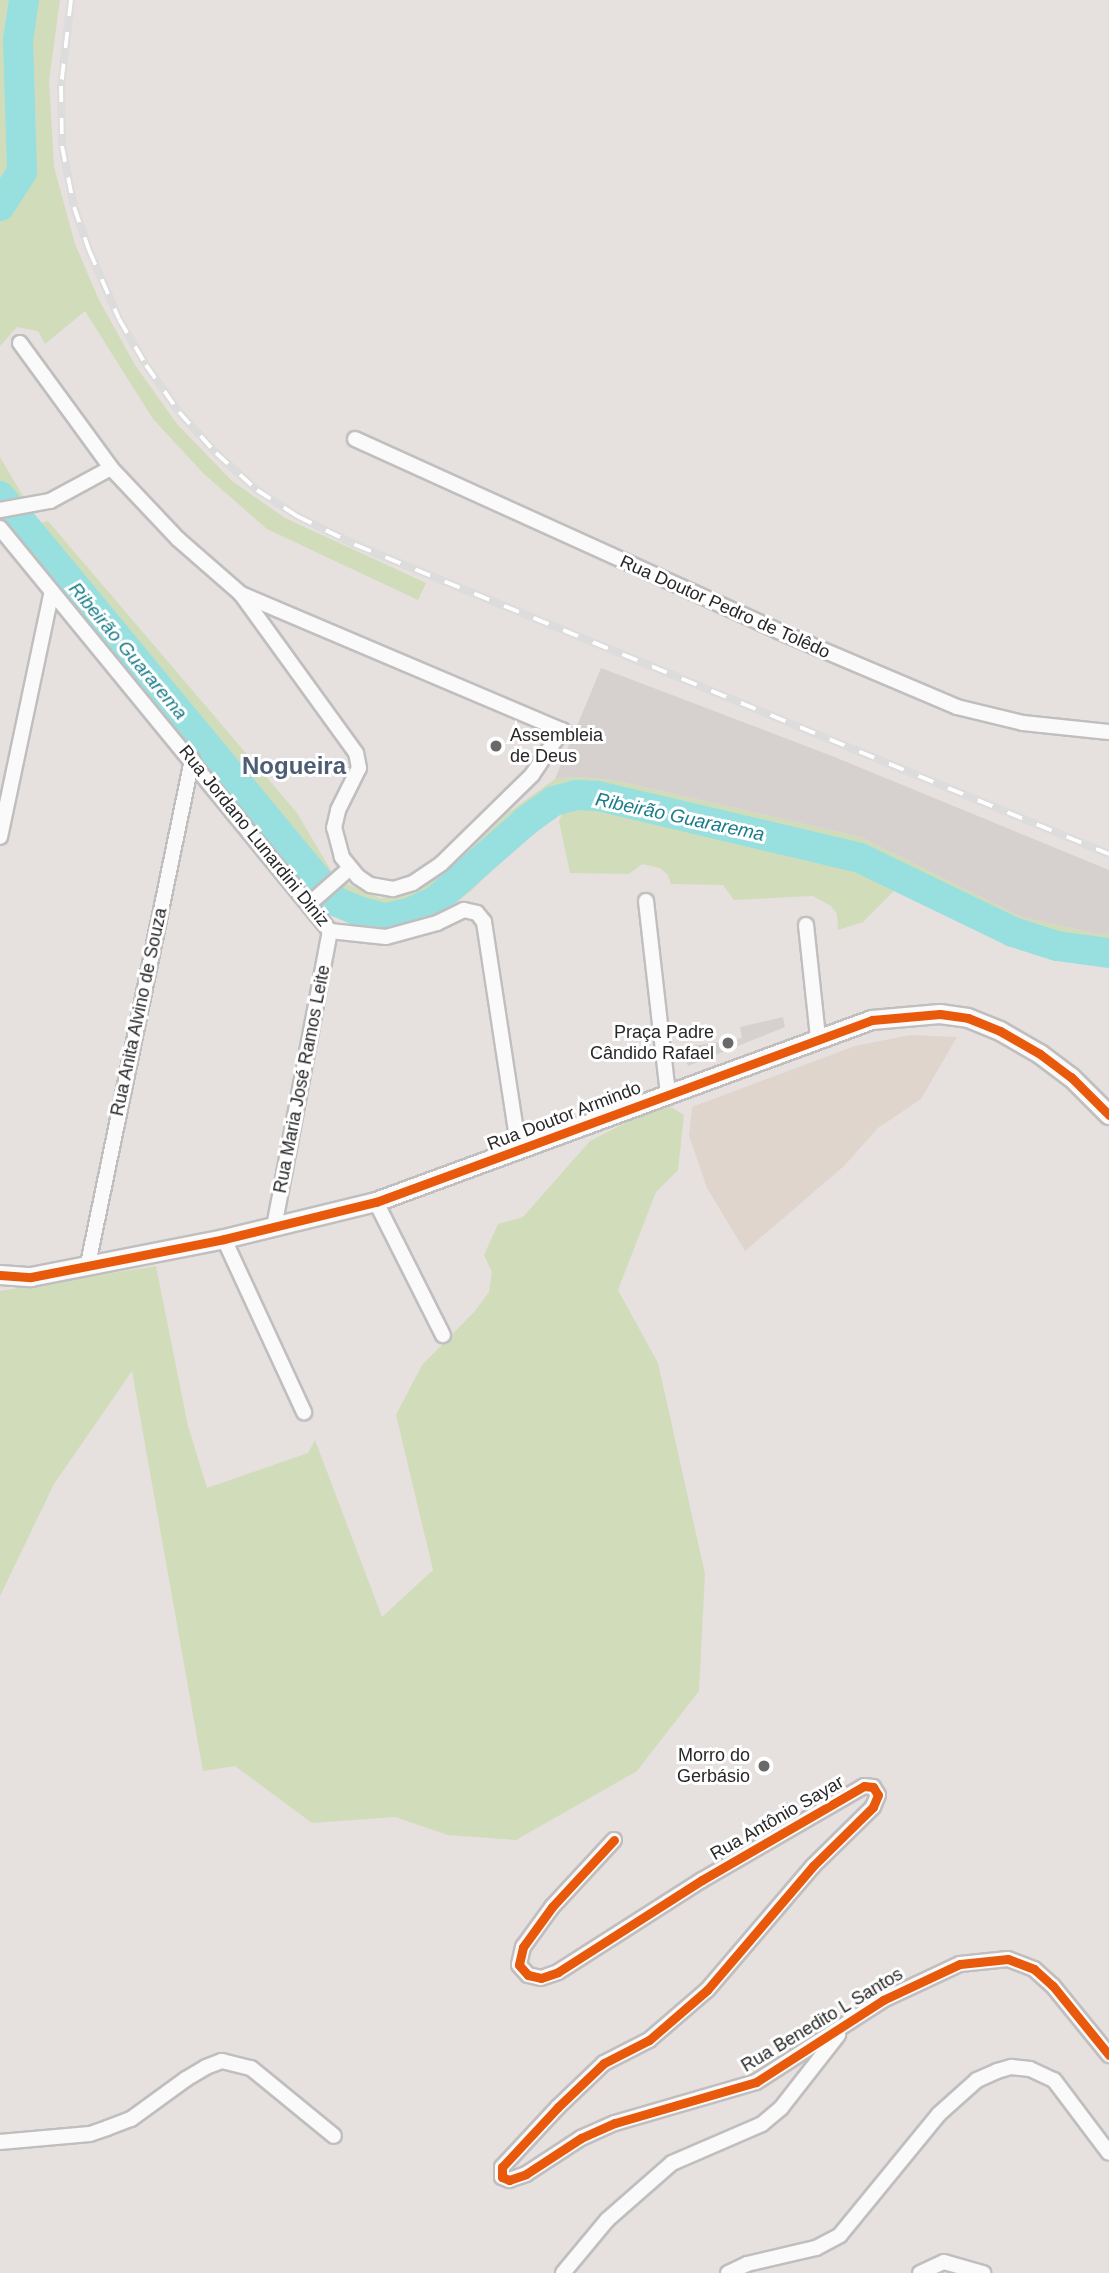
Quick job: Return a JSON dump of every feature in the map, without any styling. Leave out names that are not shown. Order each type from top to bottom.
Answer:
[{"type":"street","points":[[20,343],[111,468],[178,539],[241,594],[356,753],[359,768],[338,810],[334,828],[346,871],[379,889],[413,883],[441,864],[532,775],[562,730],[241,594]]},
{"type":"street","name":"Rua Doutor Pedro de Tolêdo","points":[[355,439],[765,626],[957,706],[1023,723],[1109,732]]},
{"type":"street","points":[[0,510],[50,500],[111,468]]},
{"type":"street","name":"Rua Jordano Lunardini Diniz","points":[[0,528],[312,901],[330,931],[386,937],[437,923],[464,910],[477,913],[484,922],[520,1150]]},
{"type":"street","points":[[0,837],[52,591]]},
{"type":"street","name":"Rua Anita Alvino de Souza","points":[[88,1264],[192,760]]},
{"type":"street","points":[[312,901],[346,871]]},
{"type":"street","points":[[646,901],[668,1093]]},
{"type":"street","points":[[806,925],[818,1038]]},
{"type":"street","name":"Rua Maria José Ramos Leite","points":[[274,1227],[330,931]]},
{"type":"street","name":"Rua Doutor Armindo","points":[[0,1275],[31,1277],[225,1239],[376,1202],[872,1020],[940,1014],[968,1018],[1000,1031],[1040,1054],[1071,1077],[1109,1115]]},
{"type":"street","points":[[376,1202],[443,1335]]},
{"type":"street","points":[[225,1239],[304,1412]]},
{"type":"street","name":"Rua Antônio Sayar","points":[[526,2174],[509,2180],[502,2177],[502,2167],[604,2063],[649,2040],[707,1990],[813,1866],[873,1807],[878,1795],[873,1787],[864,1786],[702,1880],[558,1972],[541,1978],[528,1975],[520,1965],[523,1947],[552,1907],[614,1840]]},
{"type":"street","name":"Rua Benedito L Santos","points":[[526,2174],[581,2138],[615,2123],[756,2082],[845,2025],[926,1978],[960,1964],[1008,1959],[1034,1969],[1054,1986],[1109,2054]]},
{"type":"street","name":"Rua Benedito L Santos","points":[[563,2273],[607,2220],[672,2162],[762,2124],[781,2108],[845,2025]]},
{"type":"street","points":[[0,2142],[90,2134],[107,2128],[131,2119],[196,2073],[222,2061],[251,2068],[334,2136]]},
{"type":"street","points":[[727,2273],[747,2264],[816,2248],[840,2235],[939,2114],[977,2080],[997,2071],[1011,2067],[1030,2069],[1054,2080],[1109,2152]]},
{"type":"street","points":[[920,2273],[944,2262],[976,2268],[983,2273]]},
{"type":"shaded area","points":[[601,668],[832,756],[1109,870],[1109,933],[1098,934],[1021,917],[861,837],[613,780],[576,777],[555,779]]},
{"type":"shaded area","name":"Praça Padre Cândido Rafael","points":[[783,1017],[785,1027],[688,1066],[681,1048],[742,1038],[740,1027]]},
{"type":"shaded area","points":[[910,1035],[957,1037],[921,1099],[878,1128],[844,1166],[745,1251],[707,1188],[689,1136],[692,1107],[855,1046]]},
{"type":"green space","points":[[0,0],[60,0],[49,81],[54,167],[75,244],[99,300],[135,365],[177,424],[232,481],[285,518],[426,583],[418,600],[267,529],[204,474],[153,419],[85,311],[45,344],[38,331],[17,327],[0,346]]},
{"type":"green space","points":[[0,457],[24,498],[0,501]]},
{"type":"green space","points":[[48,521],[297,813],[333,874],[313,893],[13,529]]},
{"type":"green space","points":[[576,777],[613,780],[861,837],[1021,917],[1098,934],[1109,933],[1109,961],[1084,961],[1047,955],[1011,944],[897,888],[863,922],[838,930],[837,914],[831,906],[813,896],[734,900],[723,885],[671,884],[668,875],[660,868],[642,864],[629,874],[570,873],[559,821],[563,812],[526,836],[471,891],[441,914],[412,926],[366,928],[345,921],[322,904],[345,883],[380,898],[407,895],[445,873],[509,812],[555,779]]},
{"type":"green space","points":[[664,1103],[684,1115],[678,1170],[656,1192],[618,1290],[658,1363],[705,1574],[699,1691],[637,1771],[516,1840],[448,1835],[395,1817],[312,1823],[235,1766],[203,1771],[132,1371],[54,1484],[0,1596],[0,1291],[156,1266],[188,1426],[207,1488],[308,1453],[315,1440],[382,1617],[433,1570],[396,1415],[422,1365],[475,1311],[489,1292],[492,1272],[484,1255],[498,1224],[523,1217],[590,1141]]},
{"type":"waterway","name":"Ribeirão Guararema","points":[[0,206],[22,172],[18,40],[24,0]]},
{"type":"waterway","name":"Ribeirão Guararema","points":[[0,496],[335,901],[358,911],[385,918],[409,913],[435,901],[526,821],[554,801],[577,795],[598,796],[860,858],[1013,932],[1057,946],[1109,953]]},
{"type":"railway","points":[[71,0],[61,86],[62,146],[74,207],[89,250],[119,319],[146,365],[179,412],[216,453],[257,490],[297,516],[356,545],[1109,854]]},
{"type":"cycle path","points":[[0,1275],[31,1277],[224,1239],[376,1202],[872,1020],[940,1014],[968,1018],[1000,1031],[1040,1054],[1071,1077],[1109,1115]]},
{"type":"cycle path","points":[[614,1840],[552,1907],[523,1947],[519,1965],[528,1975],[541,1978],[558,1972],[702,1880],[864,1786],[873,1787],[878,1795],[873,1807],[813,1866],[707,1990],[649,2040],[604,2063],[502,2167],[502,2177],[509,2180],[526,2174],[581,2138],[615,2123],[756,2082],[883,2000],[960,1964],[1008,1959],[1034,1969],[1053,1986],[1109,2055]]},
{"type":"place","name":"Assembleia de Deus","points":[[496,746]]},
{"type":"place","name":"Praça Padre Cândido Rafael","points":[[728,1043]]},
{"type":"place","name":"Morro do Gerbásio","points":[[764,1766]]},
{"type":"district","name":"Nogueira","points":[[294,766]]}]
